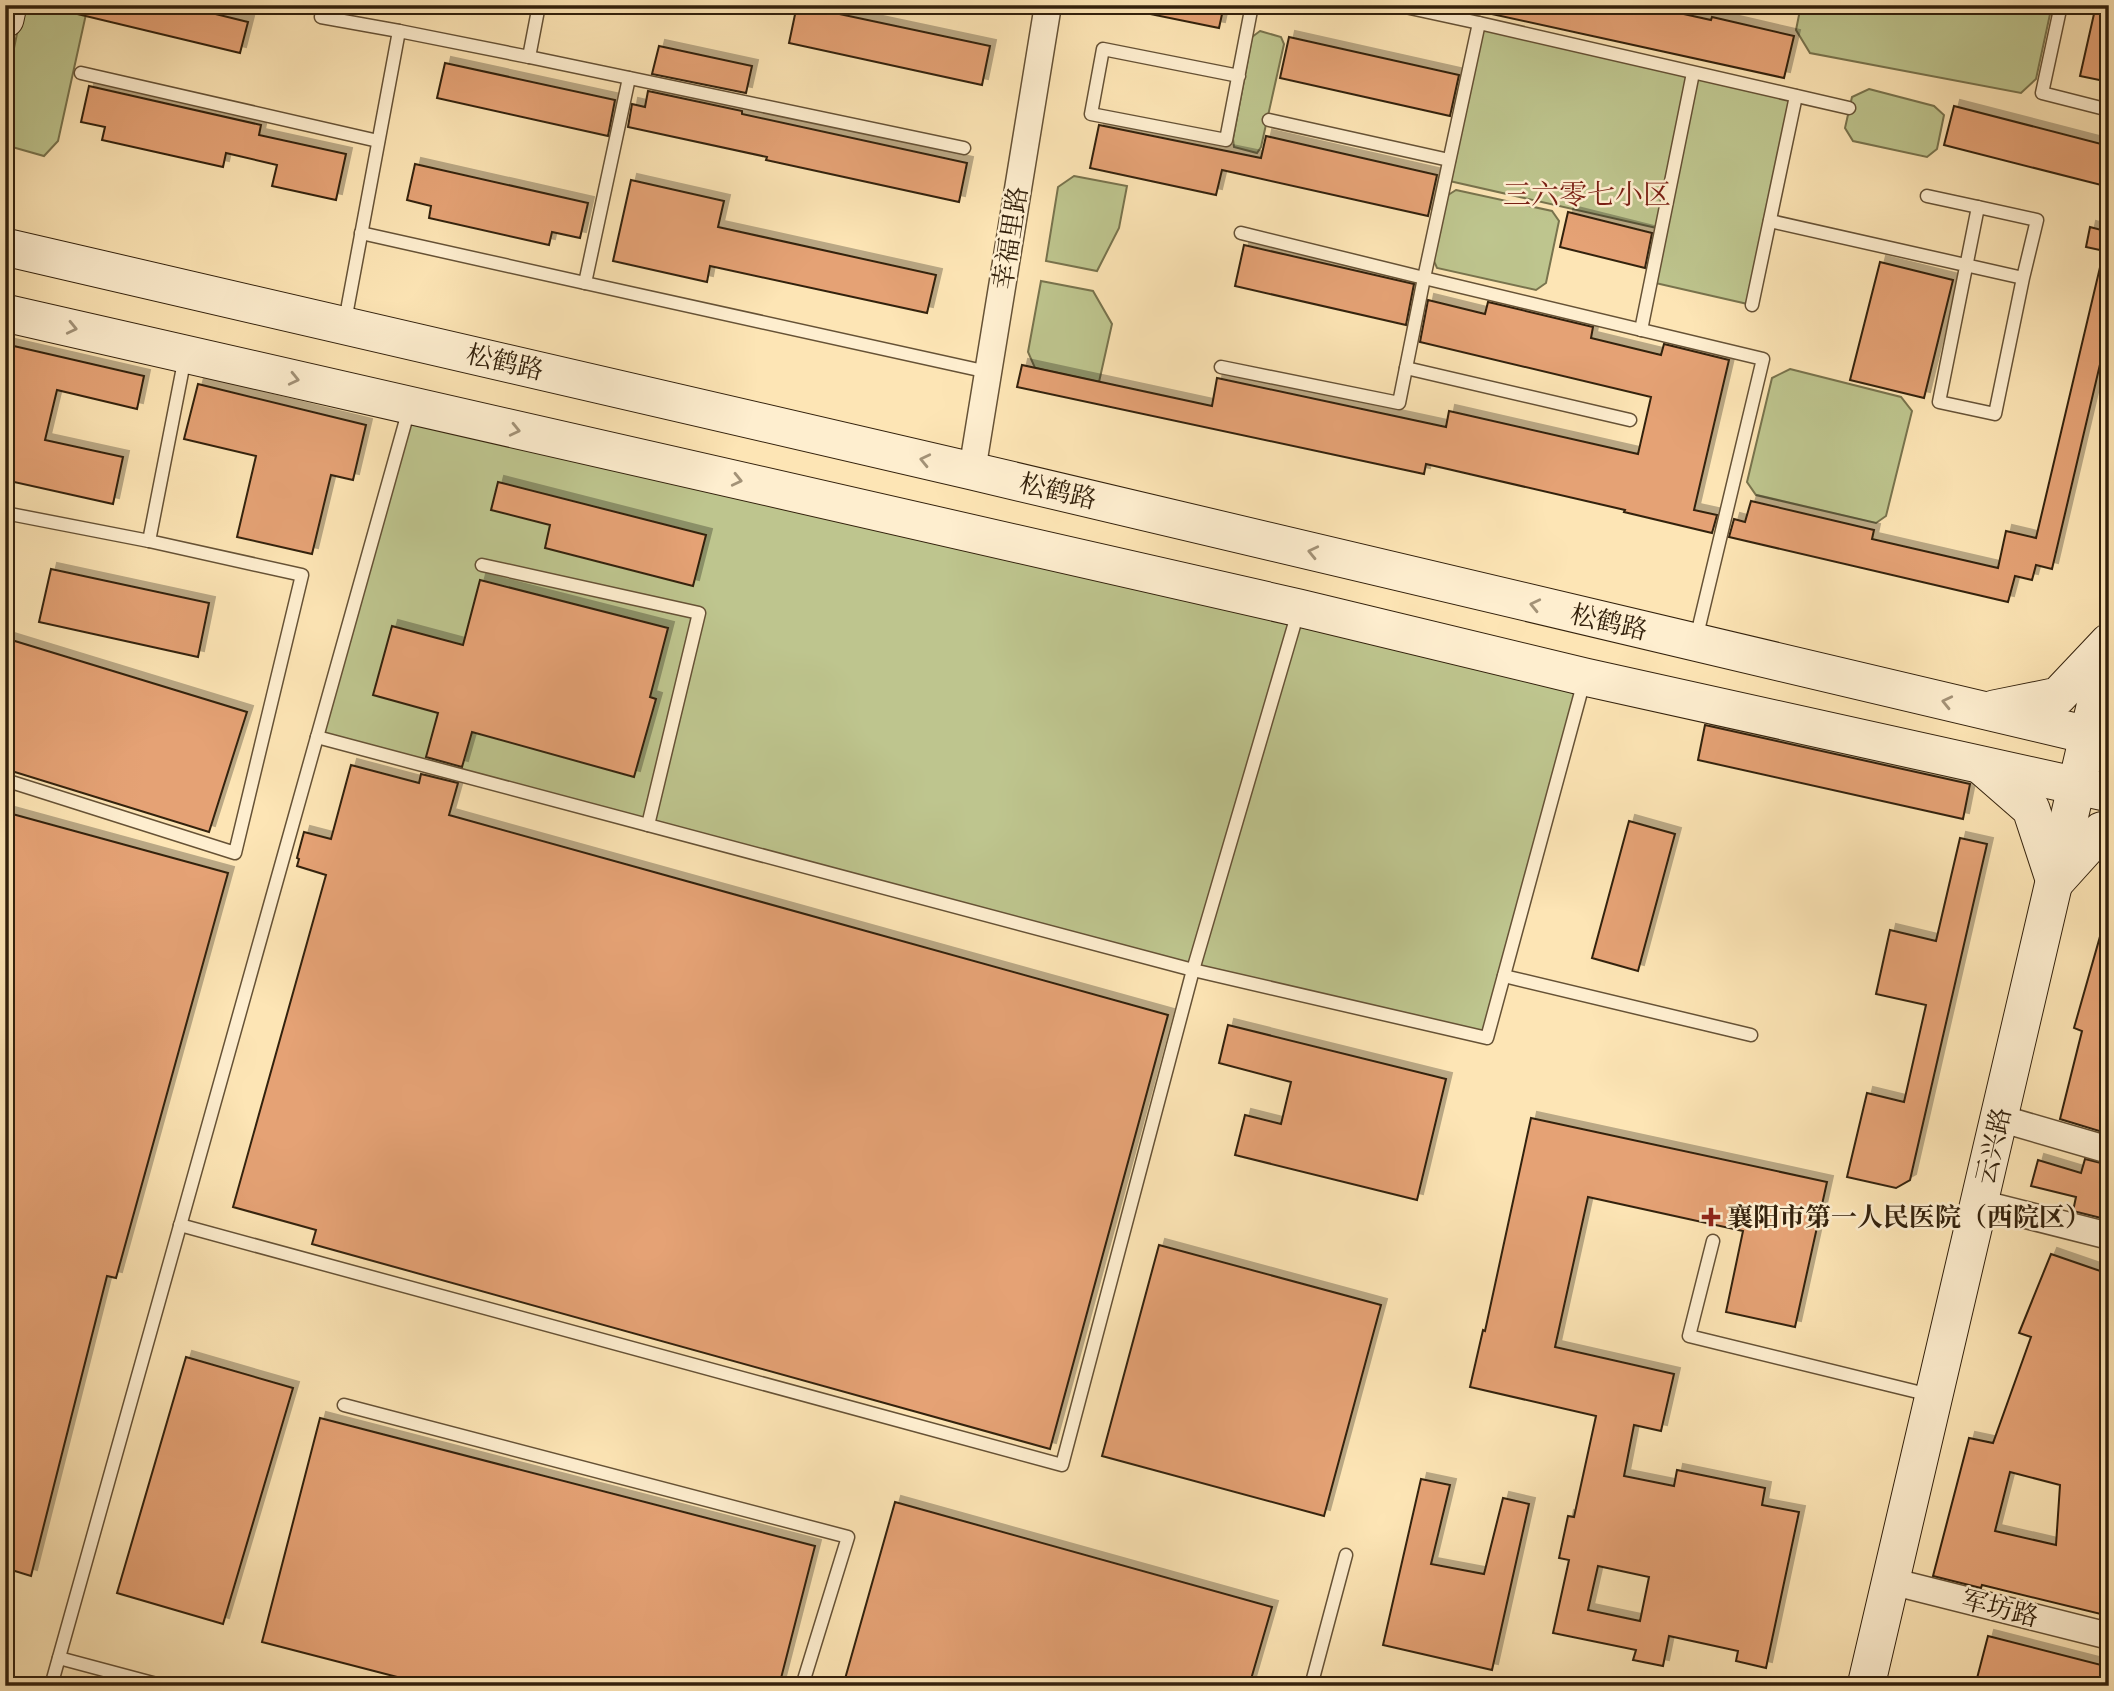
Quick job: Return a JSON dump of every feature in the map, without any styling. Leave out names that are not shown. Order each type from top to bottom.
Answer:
[{"type":"main road","points":[[5,19],[8,5]]},
{"type":"main road","name":"松鹤路","points":[[5,247],[972,471],[2099,738]]},
{"type":"main road","points":[[5,313],[1299,608],[1585,677],[2093,790]]},
{"type":"main road","points":[[1985,711],[2058,696],[2109,644]]},
{"type":"main road","name":"云兴路","points":[[1866,1686],[2055,882],[2093,790],[2109,644]]},
{"type":"main road","points":[[1979,764],[2031,809],[2055,882],[2101,831],[2109,829]]},
{"type":"street","name":"幸福里路","points":[[972,471],[1048,5]]},
{"type":"street","points":[[1999,1118],[2109,1150]]},
{"type":"street","points":[[1979,1203],[2109,1236]]},
{"type":"street","name":"军坊路","points":[[1890,1581],[2109,1636]]},
{"type":"lane","points":[[323,5],[321,16],[964,148]]},
{"type":"lane","points":[[529,57],[539,5]]},
{"type":"lane","points":[[1239,76],[1103,49],[1091,114],[1226,141],[1239,76],[1252,5]]},
{"type":"lane","points":[[1396,5],[1849,108]]},
{"type":"lane","points":[[2061,5],[2042,93],[2109,110]]},
{"type":"lane","points":[[1221,367],[1399,403],[1479,23]]},
{"type":"lane","points":[[344,325],[399,31]]},
{"type":"lane","points":[[81,73],[378,141]]},
{"type":"lane","points":[[1641,330],[1693,73]]},
{"type":"lane","points":[[585,283],[629,78]]},
{"type":"lane","points":[[1752,305],[1796,96]]},
{"type":"lane","points":[[1269,120],[1449,160]]},
{"type":"lane","points":[[1927,195],[2037,220],[1995,414],[1939,402],[1978,207]]},
{"type":"lane","points":[[1770,222],[2023,278]]},
{"type":"lane","points":[[362,233],[988,372]]},
{"type":"lane","points":[[1241,233],[1763,359],[1695,643]]},
{"type":"lane","points":[[149,541],[185,354]]},
{"type":"lane","points":[[1406,368],[1630,420]]},
{"type":"lane","points":[[51,1686],[410,405]]},
{"type":"lane","points":[[5,513],[302,575],[235,853],[5,780]]},
{"type":"lane","points":[[482,565],[699,613],[648,825]]},
{"type":"lane","points":[[180,1225],[1062,1465],[1194,970],[1299,608]]},
{"type":"lane","points":[[317,737],[1194,970],[1487,1038],[1585,677]]},
{"type":"lane","points":[[1504,975],[1751,1035]]},
{"type":"lane","points":[[1713,1241],[1689,1336],[1934,1396]]},
{"type":"lane","points":[[345,1405],[848,1537],[802,1686]]},
{"type":"lane","points":[[1311,1686],[1346,1555]]},
{"type":"lane","points":[[59,1658],[164,1686]]},
{"type":"green space","points":[[23,5],[88,5],[58,141],[44,156],[5,145],[5,91]]},
{"type":"green space","points":[[1801,5],[2052,5],[2036,79],[2021,93],[1810,53],[1796,30]]},
{"type":"green space","points":[[1479,23],[1796,96],[1752,305],[1651,282],[1661,229],[1445,180]]},
{"type":"green space","points":[[1260,31],[1281,37],[1284,44],[1261,147],[1257,153],[1234,147],[1233,139],[1252,37]]},
{"type":"green space","points":[[1869,89],[1934,106],[1944,115],[1937,149],[1927,157],[1853,141],[1845,128],[1852,97]]},
{"type":"green space","points":[[1074,176],[1127,186],[1119,228],[1097,271],[1046,261],[1058,187]]},
{"type":"green space","points":[[1456,190],[1552,211],[1559,221],[1546,283],[1536,290],[1437,268],[1433,259],[1445,197]]},
{"type":"green space","points":[[1041,281],[1093,291],[1112,324],[1099,382],[1035,368],[1028,352]]},
{"type":"green space","points":[[1790,369],[1901,397],[1912,411],[1886,516],[1876,523],[1756,495],[1747,482],[1772,378]]},
{"type":"green space","points":[[410,406],[1585,677],[1487,1038],[1193,970],[317,737]]},
{"type":"building","points":[[74,5],[179,5],[248,22],[240,53],[73,13]]},
{"type":"building","points":[[797,5],[990,46],[982,85],[789,43]]},
{"type":"building","points":[[1151,5],[1224,5],[1219,28],[1150,14]]},
{"type":"building","points":[[1488,5],[1643,5],[1711,20],[1712,17],[1794,36],[1784,78],[1487,13]]},
{"type":"building","points":[[2096,5],[2109,5],[2109,82],[2080,76]]},
{"type":"building","points":[[1289,37],[1459,75],[1450,116],[1280,78]]},
{"type":"building","points":[[659,46],[752,66],[746,93],[652,74]]},
{"type":"building","points":[[445,63],[615,100],[608,136],[437,98]]},
{"type":"building","points":[[89,86],[261,125],[259,135],[346,154],[336,200],[272,186],[277,165],[226,153],[223,167],[102,140],[105,127],[81,122]]},
{"type":"building","points":[[648,91],[967,163],[959,202],[628,127],[632,104],[645,107]]},
{"type":"building","points":[[1954,106],[2109,146],[2109,187],[1944,145]]},
{"type":"building","points":[[1099,125],[1261,158],[1266,136],[1437,175],[1428,216],[1222,170],[1216,195],[1090,168]]},
{"type":"building","points":[[415,164],[588,203],[580,238],[552,232],[549,245],[429,218],[431,206],[407,200]]},
{"type":"building","points":[[631,180],[724,201],[718,227],[936,275],[927,313],[710,266],[707,282],[613,261]]},
{"type":"building","points":[[1568,212],[1652,233],[1645,268],[1560,247]]},
{"type":"building","points":[[2090,227],[2109,232],[2109,252],[2086,247]]},
{"type":"building","points":[[1244,245],[1414,284],[1406,325],[1235,286]]},
{"type":"building","points":[[1880,262],[1953,280],[1924,398],[1850,380]]},
{"type":"building","points":[[2101,263],[2109,264],[2109,326],[2052,569],[2036,565],[2032,580],[2015,576],[2008,602],[1729,537],[1734,519],[1745,522],[1751,501],[1874,530],[1872,539],[1998,568],[2006,531],[2036,538]]},
{"type":"building","points":[[1428,300],[1485,314],[1488,302],[1593,327],[1591,338],[1661,355],[1664,344],[1729,360],[1694,510],[1717,515],[1712,533],[1426,464],[1424,474],[1017,387],[1022,365],[1212,406],[1217,378],[1446,427],[1449,411],[1638,454],[1651,397],[1420,342]]},
{"type":"building","points":[[5,344],[144,376],[137,409],[57,390],[45,440],[123,457],[113,504],[5,480]]},
{"type":"building","points":[[198,384],[366,425],[353,480],[331,475],[312,554],[237,537],[256,456],[184,439]]},
{"type":"building","points":[[498,482],[706,535],[693,586],[545,548],[550,525],[491,510]]},
{"type":"building","points":[[51,569],[209,603],[198,657],[39,622]]},
{"type":"building","points":[[480,580],[668,628],[650,697],[656,699],[634,777],[472,732],[462,767],[426,757],[438,713],[373,695],[392,626],[463,645]]},
{"type":"building","points":[[5,638],[247,712],[209,832],[5,769]]},
{"type":"building","points":[[1705,725],[1970,784],[1963,819],[1698,760]]},
{"type":"building","points":[[351,765],[419,783],[421,774],[458,783],[449,815],[1168,1015],[1050,1449],[312,1244],[316,1230],[233,1207],[326,875],[297,866],[297,858],[304,832],[331,839]]},
{"type":"building","points":[[5,812],[228,873],[116,1278],[107,1276],[31,1576],[5,1568]]},
{"type":"building","points":[[1629,821],[1675,834],[1638,971],[1592,958]]},
{"type":"building","points":[[1960,838],[1987,844],[1910,1180],[1896,1188],[1847,1177],[1867,1093],[1904,1102],[1926,1005],[1876,994],[1890,930],[1936,941]]},
{"type":"building","points":[[2103,926],[2109,927],[2109,1134],[2060,1119],[2082,1031],[2074,1028]]},
{"type":"building","points":[[1228,1025],[1446,1079],[1417,1200],[1235,1155],[1245,1115],[1281,1124],[1291,1082],[1219,1063]]},
{"type":"building","points":[[1531,1118],[1827,1182],[1795,1327],[1726,1312],[1743,1231],[1588,1197],[1555,1347],[1674,1374],[1661,1431],[1634,1425],[1624,1476],[1674,1486],[1677,1470],[1765,1488],[1762,1505],[1799,1512],[1766,1668],[1736,1661],[1738,1651],[1669,1636],[1663,1666],[1633,1660],[1636,1650],[1553,1633],[1569,1560],[1559,1558],[1568,1516],[1574,1517],[1596,1416],[1470,1387],[1483,1330],[1485,1331]],"holes":[[[1598,1566],[1649,1577],[1640,1621],[1588,1610]]]},
{"type":"building","points":[[2085,1159],[2109,1165],[2109,1220],[2073,1211],[2076,1197],[2031,1186],[2038,1160],[2081,1173]]},
{"type":"building","points":[[1159,1245],[1381,1305],[1324,1516],[1102,1456]]},
{"type":"building","points":[[2051,1254],[2109,1274],[2109,1616],[1933,1576],[1969,1438],[1993,1443],[2031,1337],[2019,1333]],"holes":[[[2010,1472],[2060,1485],[2056,1545],[1995,1531]]]},
{"type":"building","points":[[186,1357],[293,1388],[223,1624],[117,1593]]},
{"type":"building","points":[[320,1418],[815,1546],[779,1686],[432,1686],[262,1642]]},
{"type":"building","points":[[1421,1479],[1450,1485],[1431,1564],[1484,1574],[1503,1498],[1529,1504],[1492,1670],[1383,1645]]},
{"type":"building","points":[[895,1502],[1272,1607],[1249,1686],[843,1686]]},
{"type":"building","points":[[1988,1636],[2109,1667],[2109,1686],[1975,1686]]},
{"type":"place","name":"襄阳市第一人民医院（西院区）","points":[[1711,1217]]},
{"type":"district","name":"三六零七小区","points":[[1587,194]]}]
